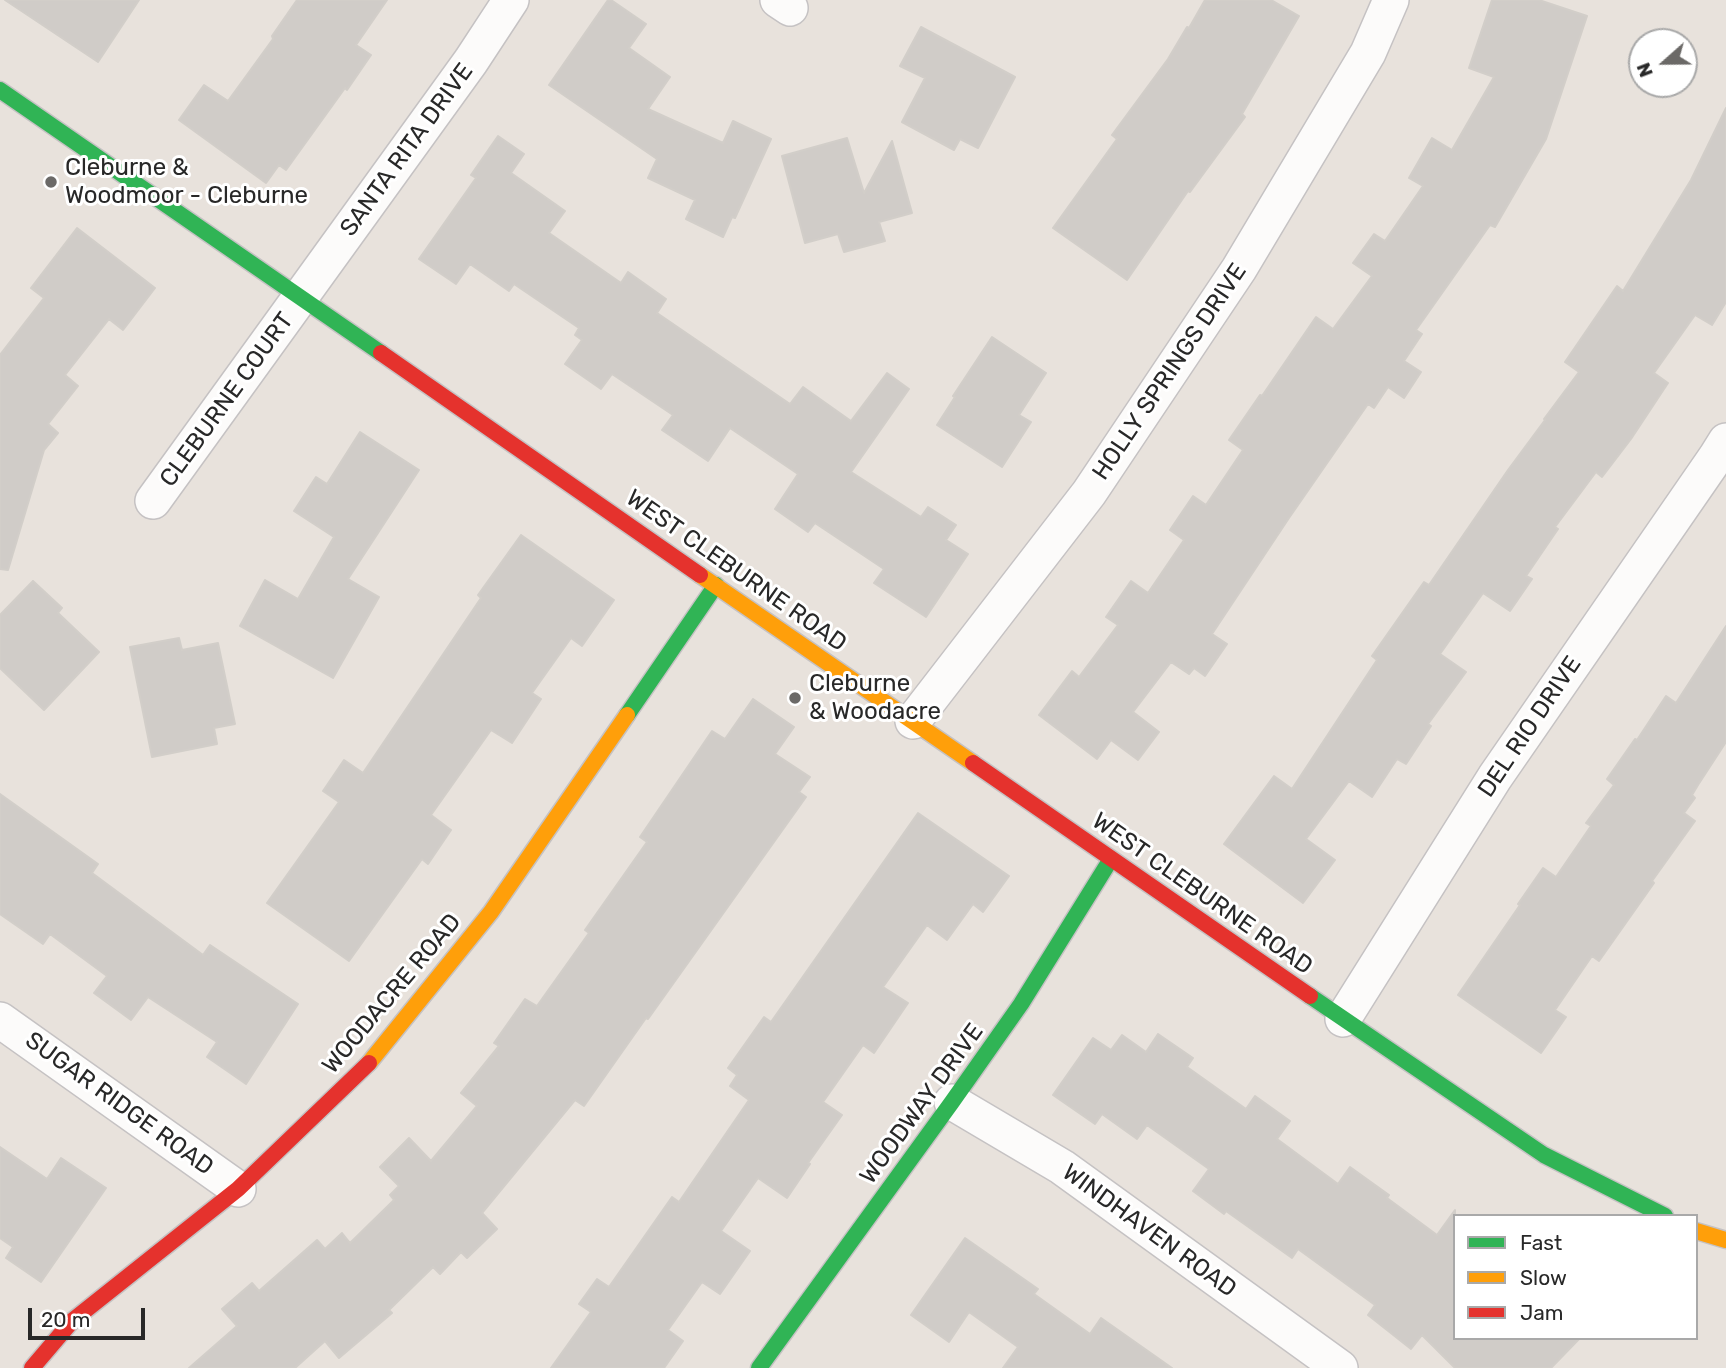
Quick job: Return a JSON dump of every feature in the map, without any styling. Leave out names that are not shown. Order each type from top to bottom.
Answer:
[{"type":"street","name":"SANTA RITA DRIVE","points":[[300,298],[512,0]]},
{"type":"street","name":"HOLLY SPRINGS DRIVE","points":[[913,721],[1089,493],[1239,269],[1368,53],[1391,0]]},
{"type":"street","name":"WEST CLEBURNE ROAD","points":[[0,90],[1343,1019],[1544,1155],[1661,1214]]},
{"type":"street","name":"CLEBURNE COURT","points":[[153,501],[300,298]]},
{"type":"street","name":"DEL RIO DRIVE","points":[[1343,1019],[1495,777],[1726,441]]},
{"type":"street","name":"WOODACRE ROAD","points":[[32,1368],[72,1321],[238,1189],[369,1063],[491,912],[716,585]]},
{"type":"street","name":"WOODWAY DRIVE","points":[[759,1368],[1021,1004],[1111,859]]},
{"type":"street","name":"SUGAR RIDGE ROAD","points":[[0,1020],[238,1189]]},
{"type":"street","name":"WINDHAVEN ROAD","points":[[953,1102],[1062,1167],[1340,1368]]},
{"type":"street","points":[[1698,1232],[1726,1240]]},
{"type":"building","points":[[5,0],[139,0],[98,62]]},
{"type":"building","points":[[297,0],[387,0],[356,45],[371,55],[286,170],[279,165],[266,183],[179,120],[204,85],[228,101],[273,39],[272,36]]},
{"type":"building","points":[[608,0],[646,24],[629,48],[670,77],[648,109],[723,143],[733,121],[771,139],[735,218],[732,217],[723,237],[686,219],[695,200],[648,178],[657,159],[549,85]]},
{"type":"building","points":[[1205,0],[1271,0],[1299,16],[1242,114],[1245,117],[1190,192],[1188,191],[1127,280],[1053,228],[1117,139],[1112,135],[1168,59]]},
{"type":"building","points":[[1492,0],[1539,0],[1587,16],[1546,139],[1495,227],[1490,225],[1416,330],[1422,334],[1404,361],[1421,372],[1404,398],[1388,387],[1374,408],[1368,404],[1212,634],[1227,644],[1205,676],[1194,668],[1189,674],[1171,662],[1133,712],[1159,732],[1138,760],[1111,740],[1097,759],[1039,715],[1072,671],[1079,677],[1118,625],[1106,617],[1131,581],[1148,593],[1184,540],[1170,530],[1193,496],[1206,505],[1243,450],[1229,440],[1316,317],[1333,329],[1372,276],[1353,263],[1374,234],[1385,241],[1423,186],[1409,178],[1432,138],[1452,150],[1494,77],[1469,68]]},
{"type":"building","points":[[921,27],[1015,77],[978,148],[960,139],[954,150],[902,122],[925,78],[900,66]]},
{"type":"building","points":[[1726,108],[1726,302],[1712,325],[1695,315],[1654,373],[1668,383],[1602,477],[1596,472],[1555,527],[1558,529],[1526,576],[1532,579],[1510,611],[1483,593],[1440,654],[1466,672],[1428,724],[1431,726],[1406,764],[1397,759],[1372,797],[1349,781],[1306,839],[1335,860],[1303,903],[1224,844],[1274,776],[1292,789],[1377,660],[1372,656],[1424,582],[1429,585],[1579,372],[1565,362],[1617,286],[1623,291],[1691,180]]},
{"type":"building","points":[[498,136],[524,154],[511,173],[565,211],[549,233],[621,283],[628,272],[666,299],[657,313],[790,404],[803,387],[851,421],[887,373],[909,389],[851,472],[921,517],[928,507],[956,525],[946,540],[968,554],[926,617],[874,583],[884,569],[815,523],[808,532],[775,509],[798,474],[730,428],[708,461],[662,430],[673,415],[612,374],[601,389],[565,364],[582,340],[575,335],[579,328],[514,284],[509,291],[470,264],[456,284],[419,259],[476,178],[471,175]]},
{"type":"building","points":[[847,138],[864,193],[892,141],[912,213],[879,222],[885,241],[844,252],[838,234],[805,243],[782,156]]},
{"type":"building","points":[[77,228],[155,288],[123,330],[109,319],[65,375],[78,386],[48,424],[58,433],[44,450],[8,570],[0,569],[0,355],[44,298],[31,288]]},
{"type":"building","points":[[992,337],[1046,373],[1019,415],[1031,422],[1002,467],[937,425]]},
{"type":"building","points":[[360,432],[419,470],[348,579],[379,597],[333,678],[240,626],[265,580],[298,599],[334,537],[294,511],[316,477],[327,484]]},
{"type":"building","points":[[521,535],[614,600],[582,646],[571,638],[532,693],[541,699],[512,743],[491,730],[431,815],[451,830],[428,864],[422,859],[349,961],[267,903],[339,802],[323,791],[344,760],[363,773],[481,598],[478,595]]},
{"type":"building","points":[[33,581],[62,608],[58,613],[99,652],[44,710],[0,668],[0,615]]},
{"type":"building","points":[[1726,626],[1726,742],[1692,795],[1695,798],[1684,813],[1695,821],[1599,961],[1592,956],[1555,1010],[1566,1017],[1541,1053],[1458,995],[1543,868],[1556,877],[1591,826],[1586,823],[1614,785],[1607,779],[1666,696],[1676,703]]},
{"type":"building","points":[[179,638],[182,650],[218,643],[235,724],[214,728],[217,744],[152,757],[130,647]]},
{"type":"building","points":[[753,699],[794,727],[775,754],[810,777],[799,792],[806,797],[584,1106],[575,1100],[482,1213],[497,1229],[467,1258],[461,1252],[440,1274],[433,1267],[389,1310],[392,1313],[339,1358],[325,1341],[295,1368],[189,1368],[237,1326],[222,1309],[252,1283],[259,1291],[317,1240],[325,1249],[342,1233],[350,1243],[394,1200],[390,1195],[399,1186],[380,1167],[409,1138],[431,1161],[477,1106],[461,1093],[499,1046],[494,1043],[525,999],[537,1006],[589,933],[585,930],[647,842],[640,837],[712,731],[725,739]]},
{"type":"building","points":[[0,794],[98,864],[92,873],[203,955],[210,945],[298,1004],[246,1084],[207,1057],[217,1042],[148,997],[131,1020],[94,993],[107,976],[50,934],[43,944],[0,914]]},
{"type":"building","points":[[918,813],[1009,876],[983,912],[973,904],[947,940],[927,925],[883,987],[908,1003],[874,1053],[863,1045],[823,1102],[842,1115],[787,1198],[758,1178],[721,1231],[750,1251],[720,1294],[702,1282],[668,1330],[683,1341],[664,1368],[551,1368],[591,1312],[579,1304],[597,1279],[609,1287],[672,1197],[679,1202],[749,1100],[730,1086],[737,1075],[728,1068],[764,1017],[771,1022]]},
{"type":"building","points":[[1158,1034],[1193,1058],[1187,1067],[1246,1109],[1255,1096],[1290,1121],[1277,1139],[1338,1184],[1350,1167],[1437,1235],[1455,1210],[1453,1340],[1578,1340],[1551,1368],[1455,1368],[1422,1335],[1411,1349],[1368,1315],[1375,1305],[1298,1249],[1292,1258],[1193,1191],[1209,1169],[1147,1125],[1137,1139],[1102,1114],[1095,1124],[1053,1095],[1093,1038],[1111,1050],[1122,1035],[1146,1052]]},
{"type":"building","points":[[0,1147],[47,1179],[61,1158],[106,1188],[41,1282],[6,1258],[13,1247],[0,1238]]},
{"type":"building","points":[[965,1238],[1038,1289],[1034,1294],[1090,1334],[1101,1318],[1172,1368],[1003,1368],[1018,1347],[969,1312],[949,1342],[911,1315]]},
{"type":"traffic: fast","points":[[0,90],[381,353]]},
{"type":"traffic: fast","points":[[627,715],[716,585]]},
{"type":"traffic: fast","points":[[759,1368],[1021,1004],[1111,859]]},
{"type":"traffic: fast","points":[[1310,996],[1544,1155],[1661,1214]]},
{"type":"traffic: slow","points":[[700,575],[973,763]]},
{"type":"traffic: slow","points":[[369,1063],[491,912],[627,715]]},
{"type":"traffic: slow","points":[[1698,1232],[1726,1240]]},
{"type":"traffic: jam","points":[[381,353],[700,575]]},
{"type":"traffic: jam","points":[[973,763],[1310,996]]},
{"type":"traffic: jam","points":[[32,1368],[72,1321],[238,1189],[369,1063]]},
{"type":"place","name":"Cleburne & Woodmoor - Cleburne","points":[[51,182]]},
{"type":"place","name":"Cleburne & Woodacre","points":[[795,698]]}]
